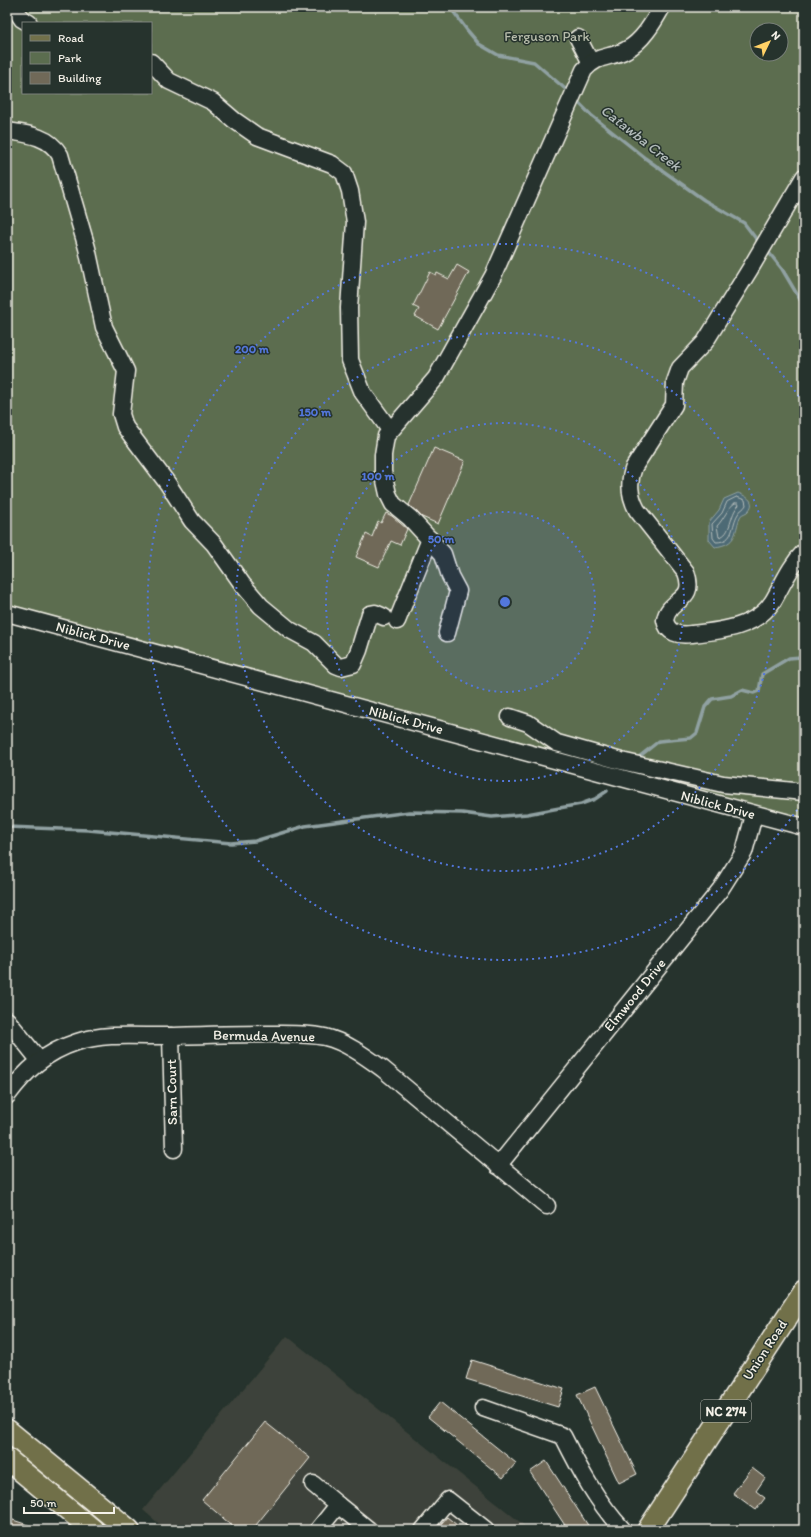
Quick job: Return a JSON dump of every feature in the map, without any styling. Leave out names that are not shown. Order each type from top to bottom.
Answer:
[{"type":"main road","name":"Union Road","points":[[648,1530],[804,1291]]},
{"type":"main road","points":[[7,1430],[129,1530]]},
{"type":"main road","points":[[7,1459],[93,1530]]},
{"type":"street","points":[[14,7],[22,19],[27,22]]},
{"type":"street","points":[[447,633],[458,591],[450,576],[443,554],[430,539],[393,504],[388,494],[383,472],[385,441],[390,430],[415,405],[436,378],[480,302],[493,276],[578,82],[591,63],[598,58],[620,53],[634,44],[649,28],[662,7]]},
{"type":"street","points":[[578,38],[591,63]]},
{"type":"street","points":[[152,63],[169,81],[202,96],[257,136],[332,164],[344,173],[350,191],[355,222],[349,308],[350,360],[363,393],[390,430]]},
{"type":"street","points":[[7,131],[41,138],[53,145],[60,155],[87,248],[104,327],[126,371],[122,420],[132,438],[168,484],[192,521],[221,553],[243,585],[261,606],[290,630],[314,644],[336,666],[341,667],[353,664],[370,614],[375,613],[390,619],[430,539]]},
{"type":"street","points":[[804,177],[705,342],[680,368],[675,382],[674,405],[634,466],[630,477],[629,488],[632,501],[637,510],[686,572],[689,581],[688,591],[668,612],[664,620],[669,630],[679,634],[731,628],[744,624],[762,614],[772,603],[791,569],[804,552]]},
{"type":"street","name":"Niblick Drive","points":[[7,613],[804,827]]},
{"type":"street","points":[[510,717],[528,724],[557,743],[621,762],[723,784],[804,792]]},
{"type":"street","name":"Elmwood Drive","points":[[498,1166],[720,890],[744,852],[754,814]]},
{"type":"street","points":[[7,1020],[39,1060]]},
{"type":"street","name":"Bermuda Avenue","points":[[7,1096],[26,1071],[39,1060],[68,1046],[90,1039],[127,1036],[298,1034],[335,1040],[357,1051],[383,1069],[547,1206]]},
{"type":"street","name":"Sarn Court","points":[[171,1036],[174,1149]]},
{"type":"street","points":[[483,1408],[563,1436],[588,1483],[607,1513],[623,1530]]},
{"type":"street","points":[[313,1484],[369,1530]]},
{"type":"street","points":[[423,1530],[448,1500],[486,1530]]},
{"type":"street","points":[[318,1530],[338,1505]]},
{"type":"shaded area","points":[[287,1336],[530,1530],[166,1530],[143,1510]]},
{"type":"green space","name":"Ferguson Park","points":[[7,7],[804,7],[804,821],[7,607]]},
{"type":"water","points":[[738,493],[750,500],[750,508],[747,512],[740,516],[734,537],[731,541],[722,546],[715,547],[709,540],[709,522],[719,510],[724,499]]},
{"type":"building","points":[[457,265],[469,272],[438,329],[415,316],[419,309],[413,306],[430,272],[436,275],[437,273],[449,279]]},
{"type":"building","points":[[434,448],[465,461],[438,524],[422,517],[409,505]]},
{"type":"building","points":[[386,513],[392,516],[407,529],[400,545],[391,541],[379,567],[356,557],[366,534],[372,537],[378,521],[381,523]]},
{"type":"building","points":[[472,1360],[564,1389],[558,1407],[466,1379]]},
{"type":"building","points":[[595,1387],[637,1474],[619,1483],[577,1395]]},
{"type":"building","points":[[440,1402],[516,1463],[503,1478],[428,1417]]},
{"type":"building","points":[[265,1422],[310,1458],[252,1530],[237,1530],[202,1500]]},
{"type":"building","points":[[546,1461],[591,1530],[568,1530],[530,1472]]},
{"type":"building","points":[[752,1468],[765,1478],[756,1491],[765,1498],[756,1510],[733,1493]]},
{"type":"building","points":[[447,1517],[463,1530],[436,1530]]},
{"type":"building","points":[[10,1519],[37,1528],[36,1530],[7,1530]]},
{"type":"waterway","name":"Catawba Creek","points":[[450,7],[479,44],[498,55],[534,62],[570,93]]},
{"type":"waterway","name":"Catawba Creek","points":[[575,99],[591,115],[645,158],[704,200],[744,223],[760,244]]},
{"type":"waterway","name":"Catawba Creek","points":[[766,249],[782,269],[804,306]]},
{"type":"waterway","points":[[635,760],[659,741],[691,738],[697,733],[705,707],[712,699],[731,696],[742,690],[754,693],[759,691],[762,674],[789,658],[801,657],[804,655]]},
{"type":"waterway","points":[[7,827],[88,830],[231,843],[255,841],[305,826],[409,812],[462,813],[492,817],[527,814],[581,804],[595,799],[607,791]]},
{"type":"tunnel","points":[[462,1530],[471,1519]]}]
